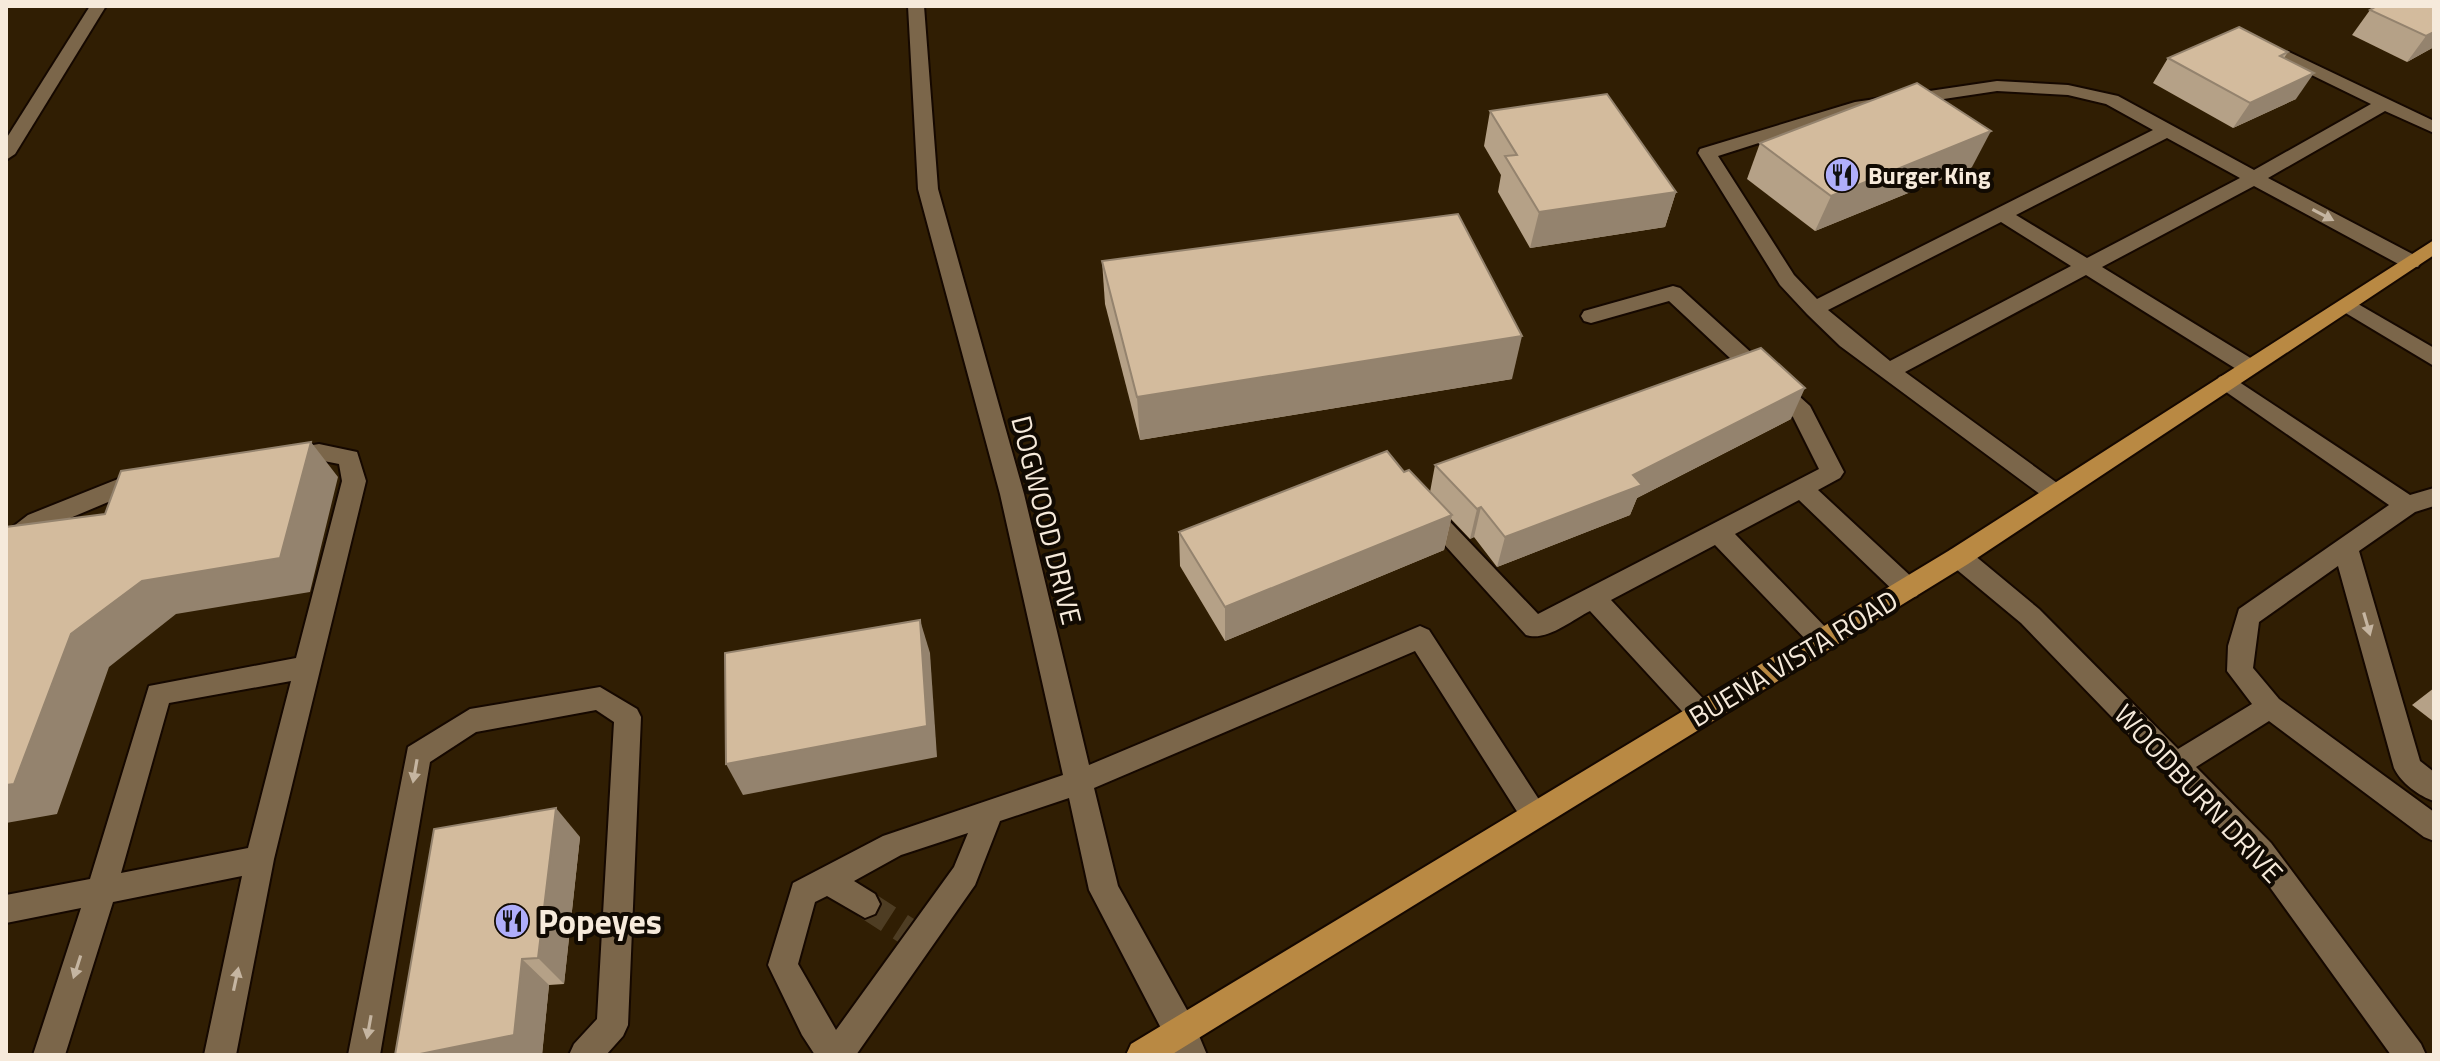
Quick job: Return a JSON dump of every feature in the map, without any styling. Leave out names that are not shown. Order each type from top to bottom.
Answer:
[{"type":"main road","name":"BUENA VISTA ROAD","points":[[1142,1055],[1186,1043],[1535,815],[1959,557],[2434,246]]},
{"type":"street","points":[[6,154],[98,6]]},
{"type":"street","name":"DOGWOOD DRIVE","points":[[916,6],[928,189],[1012,494],[1104,890],[1186,1043]]},
{"type":"street","points":[[2289,57],[2434,128]]},
{"type":"street","points":[[2056,494],[1848,341],[1814,309],[1787,280],[1707,153],[1855,107],[1997,86],[2068,90],[2112,100],[2411,262]]},
{"type":"street","points":[[1889,371],[2254,178],[2385,104]]},
{"type":"street","points":[[1814,309],[2168,130]]},
{"type":"street","points":[[2001,214],[2249,367]]},
{"type":"street","points":[[1418,503],[1535,628],[1832,472],[1802,412],[1673,293],[1591,316]]},
{"type":"street","points":[[2346,304],[2434,358]]},
{"type":"street","points":[[2227,382],[2407,505]]},
{"type":"street","points":[[220,1055],[260,859],[354,481],[349,458],[319,452],[261,460]]},
{"type":"street","points":[[6,545],[36,522],[144,477],[159,475]]},
{"type":"street","points":[[1801,488],[1908,589]]},
{"type":"street","points":[[2434,497],[2407,505],[2248,616],[2241,646],[2240,671],[2270,707],[2434,828]]},
{"type":"street","points":[[1718,532],[1822,640]]},
{"type":"street","points":[[2346,549],[2408,768],[2434,789]]},
{"type":"street","name":"WOODBURN DRIVE","points":[[1959,557],[2030,616],[2261,852],[2410,1055]]},
{"type":"street","points":[[1593,598],[1701,714]]},
{"type":"street","points":[[990,812],[965,875],[915,936],[836,1055],[813,1024],[783,965],[803,893],[893,845],[990,812],[1079,782],[1420,637],[1535,815]]},
{"type":"street","points":[[49,1055],[101,892],[158,694],[307,667]]},
{"type":"street","points":[[364,1055],[418,755],[470,721],[600,698],[628,717],[612,1025],[585,1055]]},
{"type":"street","points":[[2176,764],[2270,707]]},
{"type":"street","points":[[6,909],[260,859]]},
{"type":"street","points":[[828,880],[865,904]]},
{"type":"building","points":[[2377,6],[2434,6],[2434,32],[2426,36],[2370,10]]},
{"type":"building","points":[[2239,27],[2288,52],[2280,56],[2314,73],[2250,103],[2168,58]]},
{"type":"building","points":[[1917,83],[1991,131],[1831,196],[1760,143]]},
{"type":"building","points":[[1607,94],[1676,192],[1539,212],[1505,156],[1517,155],[1490,111]]},
{"type":"building","points":[[1458,214],[1522,336],[1137,397],[1102,261]]},
{"type":"building","points":[[1761,348],[1805,388],[1633,475],[1642,485],[1505,537],[1481,507],[1477,509],[1435,465]]},
{"type":"building","points":[[311,442],[280,558],[142,581],[71,634],[14,784],[6,785],[6,527],[105,514],[121,471]]},
{"type":"building","points":[[1387,451],[1404,472],[1409,470],[1452,515],[1225,607],[1179,532]]},
{"type":"building","points":[[920,620],[927,726],[726,764],[725,653]]},
{"type":"building","points":[[556,808],[538,958],[522,959],[514,1035],[415,1055],[395,1055],[434,829]]},
{"type":"tunnel","points":[[865,904],[910,933]]},
{"type":"place","name":"Burger King","points":[[1842,175]]},
{"type":"place","name":"Popeyes","points":[[512,921]]}]
